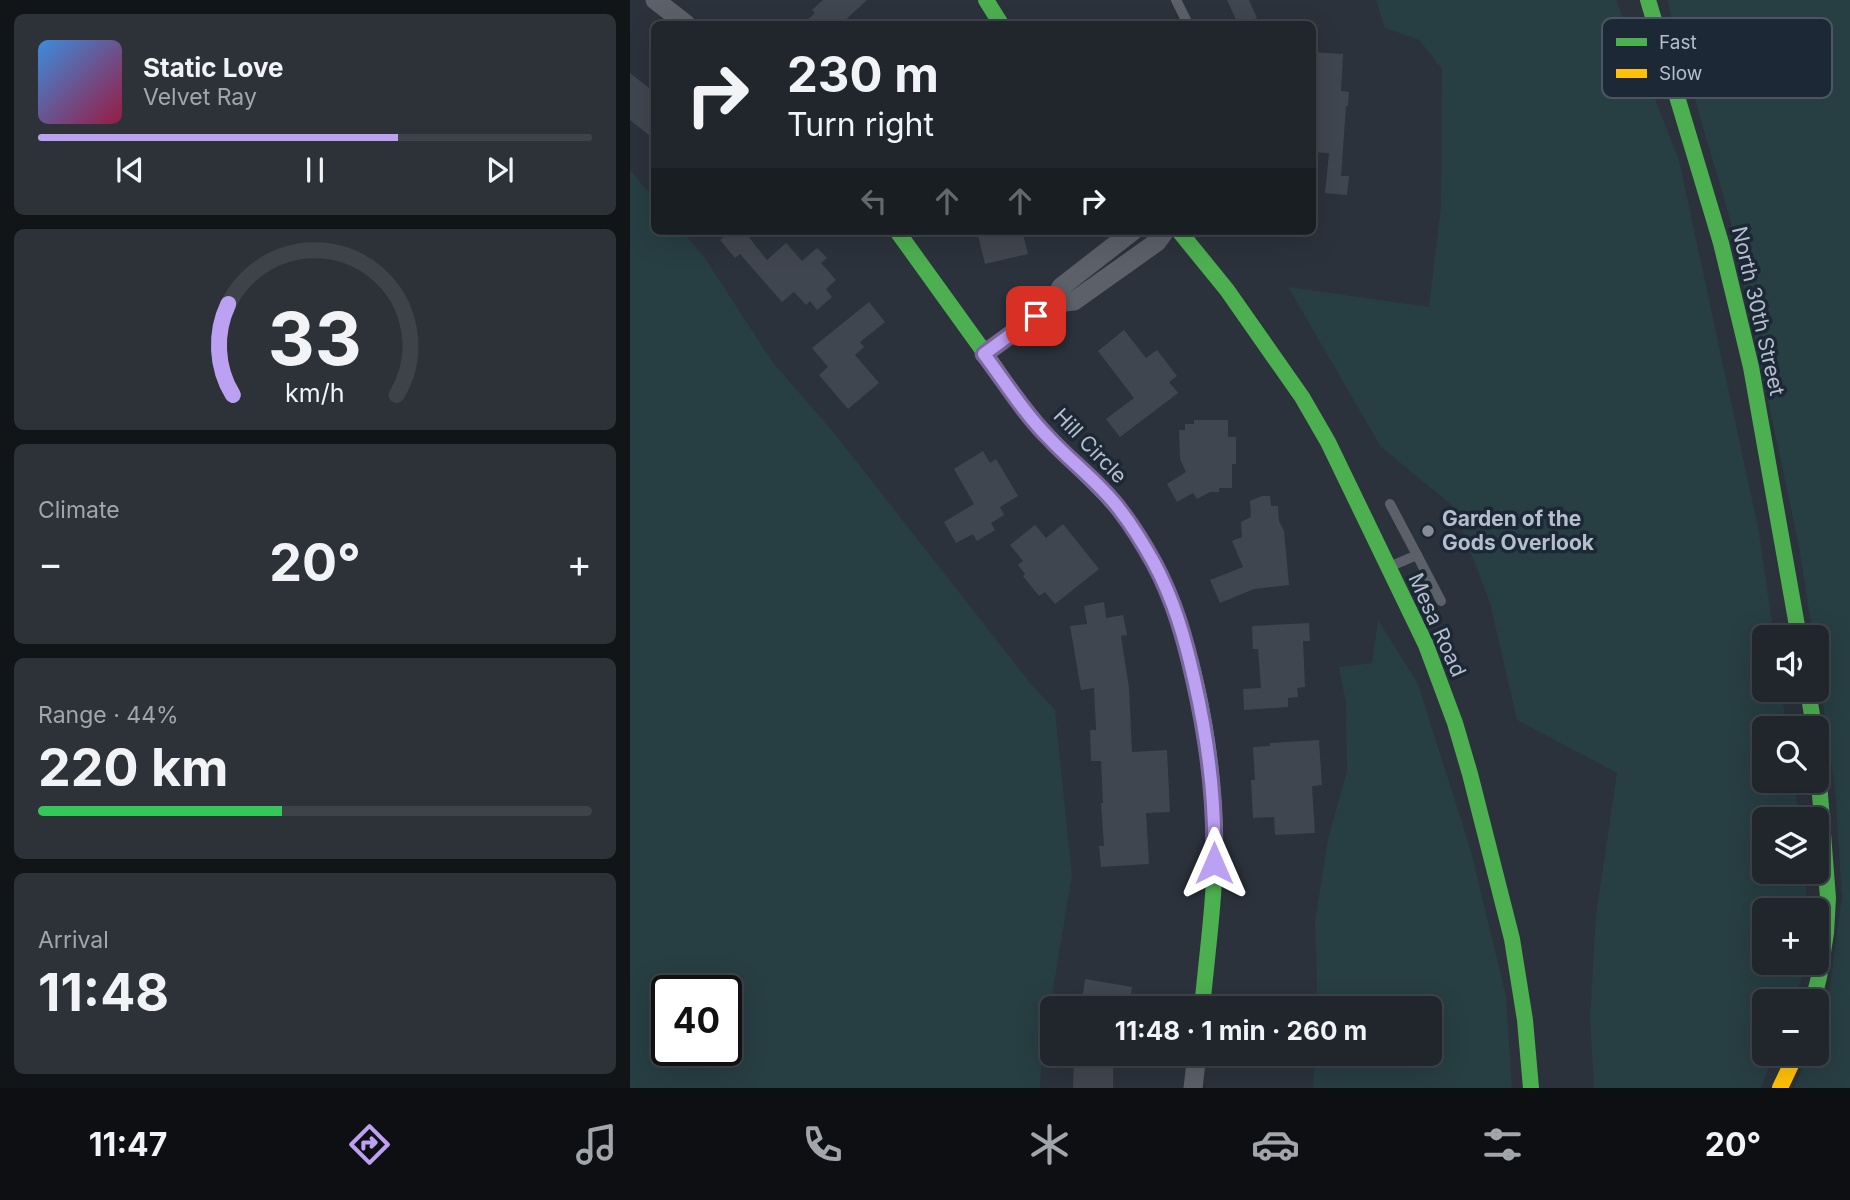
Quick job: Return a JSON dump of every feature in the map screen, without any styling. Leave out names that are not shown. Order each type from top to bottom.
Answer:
[{"type":"main road","points":[[986,0],[999,21]]},
{"type":"main road","name":"North 30th Street","points":[[1648,0],[1654,18]]},
{"type":"main road","name":"North 30th Street","points":[[1679,98],[1721,243],[1751,367],[1797,625]]},
{"type":"main road","name":"Hill Circle","points":[[900,235],[1029,415],[1048,438],[1118,507],[1156,565],[1175,610],[1199,700],[1208,747],[1213,797],[1214,883],[1203,996]]},
{"type":"main road","name":"Mesa Road","points":[[1182,235],[1227,289],[1302,397],[1328,442],[1426,645],[1455,723],[1470,774],[1512,939],[1524,1009],[1531,1088]]},
{"type":"main road","points":[[1816,989],[1826,933],[1828,898],[1820,793]]},
{"type":"main road","points":[[1780,1088],[1790,1066]]},
{"type":"street","points":[[655,0],[681,21]]},
{"type":"street","points":[[984,354],[1054,303],[1061,287],[1128,235]]},
{"type":"street","points":[[1054,303],[1074,301],[1157,242],[1162,235]]},
{"type":"street","points":[[1100,256],[1113,274]]},
{"type":"street","points":[[1193,1088],[1196,1066]]},
{"type":"lane","points":[[1176,0],[1186,21]]},
{"type":"lane","points":[[1390,504],[1441,601]]},
{"type":"lane","points":[[1388,567],[1417,555]]},
{"type":"green space","points":[[1376,0],[1616,0],[1623,18],[1602,18],[1602,98],[1655,98],[1679,160],[1759,532],[1772,625],[1752,625],[1752,702],[1783,702],[1785,716],[1752,716],[1752,793],[1796,793],[1797,807],[1752,807],[1752,884],[1806,884],[1806,898],[1752,898],[1752,975],[1803,975],[1797,989],[1752,989],[1752,1066],[1769,1066],[1761,1088],[1594,1088],[1590,1017],[1596,915],[1617,773],[1517,720],[1490,603],[1453,506],[1381,447],[1288,287],[1429,307],[1441,207],[1442,69],[1419,40],[1385,28]]},
{"type":"green space","points":[[1668,0],[1850,0],[1850,1088],[1794,1088],[1804,1066],[1829,1066],[1829,993],[1842,897],[1835,789],[1829,747],[1829,716],[1825,716],[1823,702],[1829,702],[1829,625],[1811,625],[1799,547],[1730,219],[1694,98],[1832,98],[1832,18],[1671,18]]},
{"type":"green space","points":[[630,170],[651,195],[651,235],[685,235],[704,257],[774,364],[831,429],[1031,684],[1055,710],[1072,876],[1052,996],[1040,996],[1040,1088],[630,1088]]},
{"type":"green space","points":[[1378,620],[1418,684],[1471,851],[1506,996],[1512,1088],[1313,1088],[1314,1066],[1442,1066],[1442,996],[1316,996],[1315,922],[1328,839],[1347,771],[1346,704],[1339,667],[1372,663]]},
{"type":"building","points":[[823,0],[867,0],[844,21],[806,21],[815,13],[812,10]]},
{"type":"building","points":[[1227,0],[1249,0],[1257,18],[1237,21]]},
{"type":"building","points":[[1316,52],[1343,54],[1341,91],[1349,92],[1341,176],[1349,176],[1347,195],[1325,193],[1329,153],[1316,152]]},
{"type":"building","points":[[630,73],[651,90],[651,137],[630,120]]},
{"type":"building","points":[[726,235],[747,235],[767,260],[786,243],[802,261],[817,248],[827,258],[821,263],[836,280],[826,289],[832,297],[817,310],[810,301],[806,305],[794,292],[782,302],[740,254],[735,258],[720,240]]},
{"type":"building","points":[[978,235],[1023,235],[1028,254],[985,264]]},
{"type":"building","points":[[869,302],[885,322],[860,342],[864,347],[855,355],[879,383],[848,409],[819,375],[828,367],[812,348]]},
{"type":"building","points":[[1124,330],[1146,358],[1157,350],[1177,376],[1169,382],[1178,393],[1120,437],[1106,419],[1134,398],[1098,351]]},
{"type":"building","points":[[1194,420],[1228,420],[1228,437],[1236,437],[1236,464],[1232,464],[1232,488],[1219,488],[1219,492],[1210,492],[1197,499],[1193,493],[1177,502],[1167,484],[1186,472],[1180,459],[1179,430],[1185,430],[1185,424],[1194,424]]},
{"type":"building","points":[[983,451],[990,463],[996,459],[1018,496],[1000,507],[1004,515],[991,523],[995,530],[977,541],[973,534],[956,543],[944,522],[974,504],[954,469]]},
{"type":"building","points":[[1270,496],[1271,506],[1278,506],[1279,521],[1284,531],[1289,585],[1254,589],[1220,603],[1210,580],[1243,567],[1232,541],[1242,537],[1241,522],[1251,517],[1250,501]]},
{"type":"building","points":[[1063,524],[1099,569],[1055,604],[1045,592],[1039,596],[1023,576],[1025,574],[1018,565],[1023,561],[1010,545],[1035,525],[1046,538]]},
{"type":"building","points":[[1104,602],[1106,618],[1123,615],[1127,635],[1121,636],[1129,688],[1132,752],[1167,750],[1170,812],[1146,813],[1149,864],[1101,867],[1099,846],[1104,846],[1101,761],[1091,761],[1090,730],[1096,730],[1094,688],[1081,690],[1070,626],[1087,624],[1084,606]]},
{"type":"building","points":[[1309,623],[1310,641],[1303,641],[1305,687],[1297,688],[1298,697],[1288,698],[1288,707],[1244,710],[1243,689],[1261,688],[1258,649],[1253,649],[1252,626]]},
{"type":"building","points":[[1319,740],[1322,785],[1312,786],[1315,833],[1275,835],[1274,817],[1253,818],[1253,747],[1270,746],[1270,743]]},
{"type":"building","points":[[1085,979],[1132,987],[1131,996],[1083,996]]},
{"type":"building","points":[[1074,1066],[1113,1066],[1113,1088],[1073,1088]]},
{"type":"traffic: fast","points":[[986,0],[999,21]]},
{"type":"traffic: fast","points":[[1648,0],[1653,18]]},
{"type":"traffic: fast","points":[[1677,98],[1721,243],[1751,367],[1797,625]]},
{"type":"traffic: fast","points":[[900,235],[1024,409],[1128,521],[1158,571],[1174,608],[1197,686],[1205,727],[1214,806],[1214,885],[1203,996]]},
{"type":"traffic: fast","points":[[1182,235],[1227,290],[1302,397],[1328,442],[1426,645],[1455,723],[1470,774],[1512,939],[1525,1020],[1531,1088]]},
{"type":"traffic: fast","points":[[1810,702],[1812,716]]},
{"type":"traffic: fast","points":[[1816,989],[1826,933],[1828,898],[1820,793]]},
{"type":"traffic: slow","points":[[1780,1088],[1790,1066]]},
{"type":"place","name":"Garden of the Gods Overlook","points":[[1428,531]]},
{"type":"route","points":[[1036,316],[984,354],[1048,438],[1118,507],[1156,565],[1181,630],[1199,700],[1208,747],[1213,797],[1214,863]]}]
